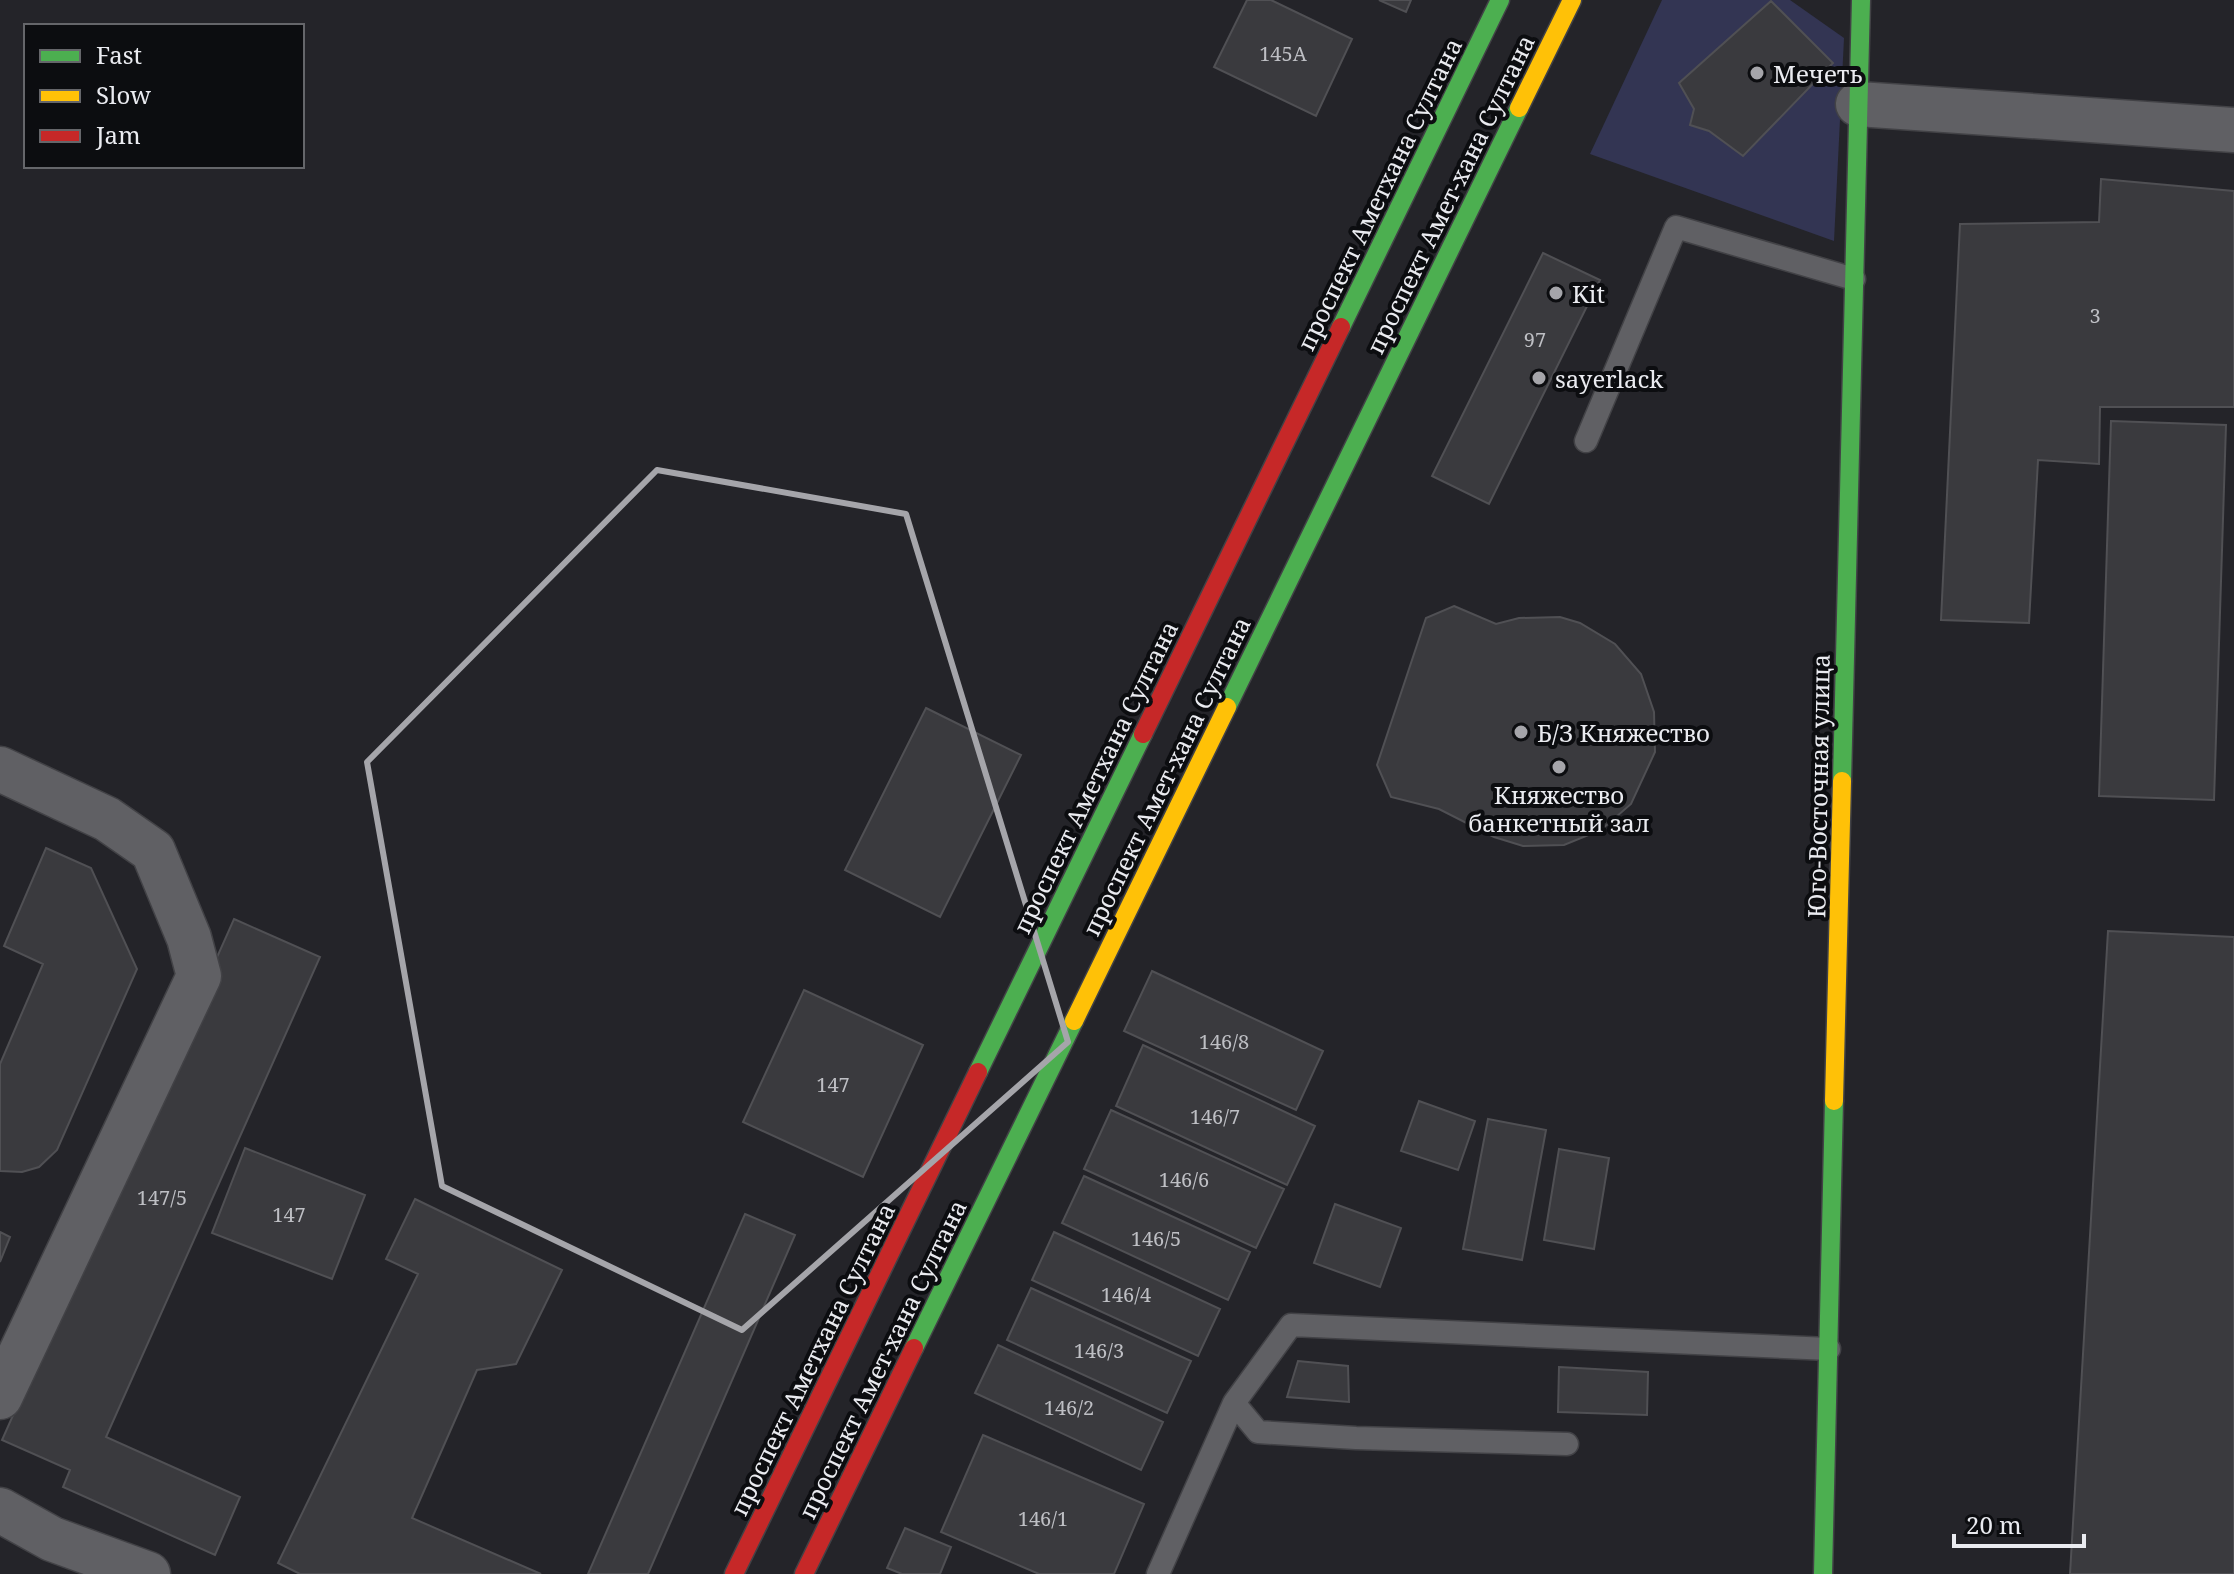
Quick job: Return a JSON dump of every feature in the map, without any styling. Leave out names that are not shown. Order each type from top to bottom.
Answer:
[{"type":"main road","name":"проспект Аметхана Султана","points":[[734,1574],[1500,0]]},
{"type":"main road","name":"проспект Амет-хана Султана","points":[[804,1574],[1572,0]]},
{"type":"main road","name":"Юго-Восточная улица","points":[[1823,1574],[1861,0]]},
{"type":"street","points":[[1858,104],[2234,130]]},
{"type":"street","points":[[0,769],[107,819],[153,851],[189,938],[199,976],[0,1397]]},
{"type":"street","points":[[0,1510],[52,1539],[148,1574]]},
{"type":"lane","points":[[1586,441],[1676,227],[1854,279]]},
{"type":"lane","points":[[1158,1574],[1234,1403],[1291,1325],[1829,1349]]},
{"type":"lane","points":[[1234,1403],[1258,1432],[1567,1444]]},
{"type":"highlighted area","points":[[657,470],[906,514],[1068,1042],[742,1330],[442,1186],[367,762]]},
{"type":"shaded area","points":[[1662,0],[1790,0],[1844,38],[1834,241],[1590,154]]},
{"type":"building","points":[[1247,0],[1271,0],[1352,39],[1316,116],[1214,67]]},
{"type":"building","points":[[1379,0],[1411,0],[1406,12]]},
{"type":"building","name":"Мечеть","points":[[1771,1],[1833,63],[1743,156],[1709,131],[1690,125],[1694,109],[1679,83]]},
{"type":"building","points":[[2101,179],[2234,191],[2234,407],[2100,407],[2099,464],[2038,460],[2029,623],[1941,620],[1960,224],[2099,222]]},
{"type":"building","points":[[1543,253],[1600,280],[1489,504],[1432,476]]},
{"type":"building","points":[[2111,421],[2226,425],[2214,800],[2099,796]]},
{"type":"building","name":"Б/З Княжество","points":[[1454,606],[1496,624],[1519,618],[1560,617],[1580,623],[1615,644],[1641,674],[1654,712],[1655,752],[1631,804],[1601,830],[1564,845],[1523,846],[1494,837],[1439,809],[1391,797],[1377,765],[1426,618]]},
{"type":"building","points":[[926,708],[1021,755],[940,917],[845,870]]},
{"type":"building","points":[[46,848],[91,868],[137,969],[57,1150],[39,1167],[22,1172],[0,1171],[0,1064],[43,964],[4,946]]},
{"type":"building","points":[[234,919],[320,957],[106,1437],[240,1497],[215,1555],[63,1487],[70,1470],[2,1440]]},
{"type":"building","points":[[2108,931],[2234,937],[2234,1574],[2070,1574]]},
{"type":"building","points":[[1152,971],[1323,1051],[1296,1110],[1124,1031]]},
{"type":"building","points":[[804,990],[923,1045],[863,1177],[743,1122]]},
{"type":"building","points":[[1143,1045],[1315,1126],[1287,1185],[1116,1106]]},
{"type":"building","points":[[1419,1101],[1475,1121],[1458,1170],[1401,1151]]},
{"type":"building","points":[[1111,1110],[1284,1189],[1256,1248],[1084,1169]]},
{"type":"building","points":[[1488,1119],[1546,1130],[1522,1260],[1463,1249]]},
{"type":"building","points":[[245,1148],[365,1195],[332,1279],[212,1233]]},
{"type":"building","points":[[1559,1149],[1609,1158],[1594,1249],[1544,1240]]},
{"type":"building","points":[[1084,1176],[1250,1252],[1228,1300],[1062,1223]]},
{"type":"building","points":[[415,1199],[562,1270],[516,1364],[477,1370],[412,1518],[541,1574],[300,1574],[278,1563],[418,1274],[386,1259]]},
{"type":"building","points":[[1335,1204],[1401,1228],[1380,1287],[1314,1263]]},
{"type":"building","points":[[745,1214],[795,1235],[648,1574],[588,1574]]},
{"type":"building","points":[[0,1232],[10,1237],[0,1262]]},
{"type":"building","points":[[1054,1232],[1220,1309],[1198,1356],[1032,1280]]},
{"type":"building","points":[[1031,1288],[1191,1361],[1167,1413],[1007,1340]]},
{"type":"building","points":[[998,1345],[1163,1422],[1141,1470],[975,1393]]},
{"type":"building","points":[[1298,1361],[1348,1366],[1349,1402],[1287,1397]]},
{"type":"building","points":[[1559,1367],[1648,1372],[1647,1415],[1558,1412]]},
{"type":"building","points":[[983,1435],[1144,1504],[1114,1574],[1039,1574],[941,1532]]},
{"type":"building","points":[[905,1528],[951,1547],[940,1574],[902,1574],[887,1568]]},
{"type":"traffic: fast","points":[[1341,327],[1500,0]]},
{"type":"traffic: fast","points":[[1842,781],[1861,0]]},
{"type":"traffic: fast","points":[[1227,707],[1519,108]]},
{"type":"traffic: fast","points":[[978,1072],[1143,734]]},
{"type":"traffic: fast","points":[[914,1348],[1074,1021]]},
{"type":"traffic: fast","points":[[1823,1574],[1834,1101]]},
{"type":"traffic: slow","points":[[1519,108],[1572,0]]},
{"type":"traffic: slow","points":[[1074,1021],[1227,707]]},
{"type":"traffic: slow","points":[[1834,1101],[1842,781]]},
{"type":"traffic: jam","points":[[1143,734],[1341,327]]},
{"type":"traffic: jam","points":[[734,1574],[978,1072]]},
{"type":"traffic: jam","points":[[804,1574],[914,1348]]},
{"type":"place","name":"Мечеть","points":[[1757,73]]},
{"type":"place","name":"Kit","points":[[1556,293]]},
{"type":"place","name":"sayerlack","points":[[1539,378]]},
{"type":"place","name":"Б/З Княжество","points":[[1521,732]]},
{"type":"place","name":"Княжество банкетный зал","points":[[1559,767]]}]
